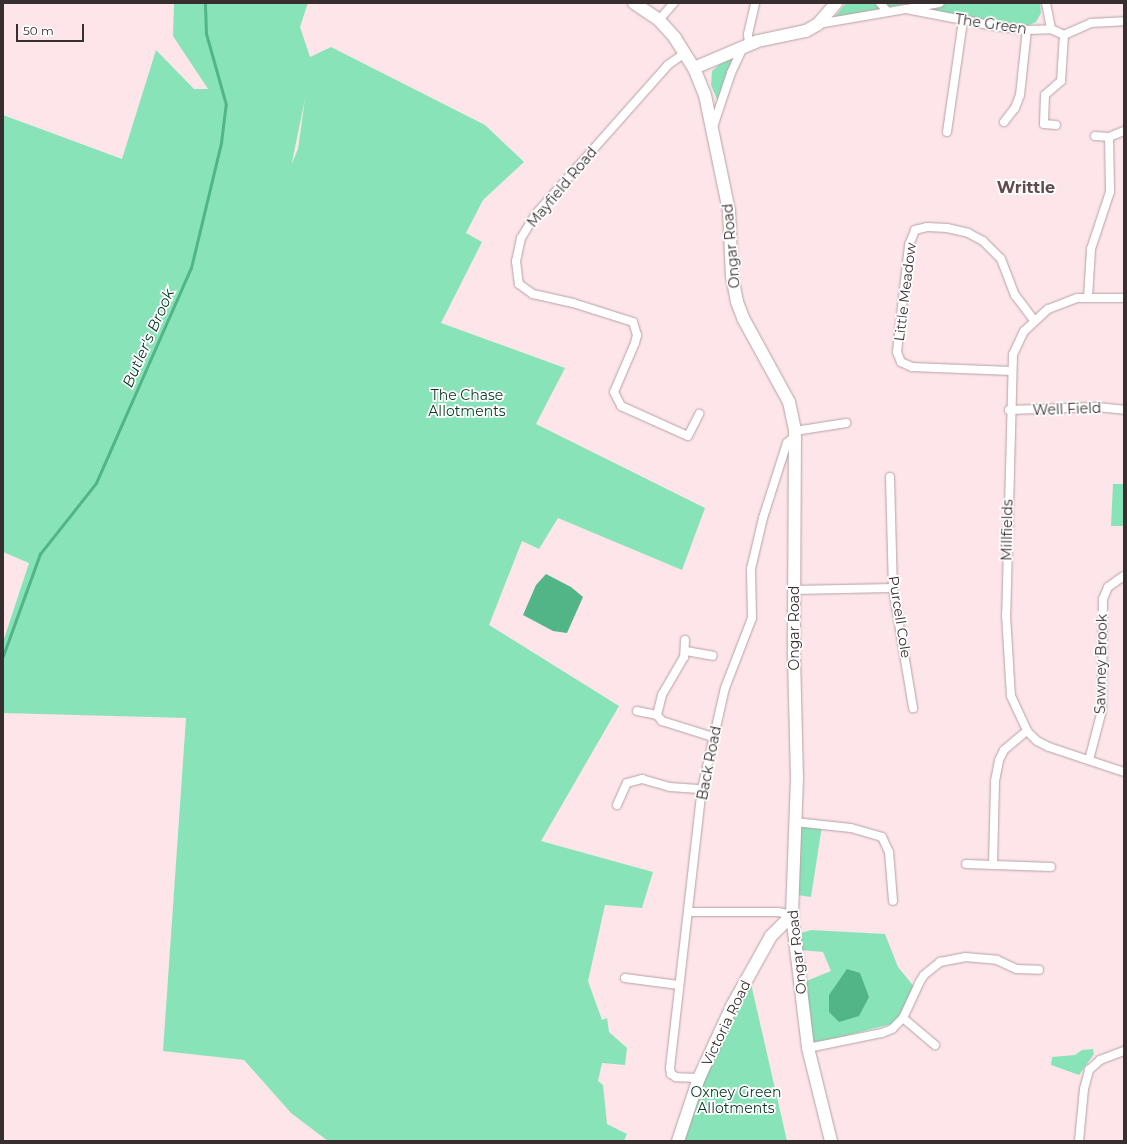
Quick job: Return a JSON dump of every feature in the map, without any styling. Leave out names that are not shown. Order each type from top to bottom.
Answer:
[{"type":"street","name":"Ongar Road","points":[[634,3],[659,20],[685,52],[694,68],[705,95],[713,127],[729,211],[732,276],[737,302],[743,318],[783,390],[791,410],[795,434],[795,822],[792,915],[808,1048],[831,1141]]},
{"type":"street","points":[[659,20],[674,3]]},
{"type":"street","points":[[713,127],[746,46],[755,3]]},
{"type":"street","name":"The Green","points":[[818,24],[836,3]]},
{"type":"street","points":[[880,3],[887,11]]},
{"type":"street","name":"The Green","points":[[694,68],[746,46],[799,34],[818,24],[940,3]]},
{"type":"street","name":"The Green","points":[[906,9],[963,21],[1027,30],[1050,29],[1046,3]]},
{"type":"street","points":[[948,132],[963,21]]},
{"type":"street","points":[[1050,29],[1064,35],[1091,23],[1124,21]]},
{"type":"street","points":[[1004,122],[1015,108],[1020,95],[1027,30]]},
{"type":"street","points":[[1056,125],[1044,124],[1045,95],[1061,82],[1064,35]]},
{"type":"street","name":"Mayfield Road","points":[[685,52],[668,65],[535,215],[521,238],[516,260],[519,284],[533,294],[573,303],[633,322],[637,335],[635,343],[614,392],[622,406],[688,436],[699,414]]},
{"type":"street","points":[[1095,136],[1109,137],[1124,131]]},
{"type":"street","points":[[1088,297],[1091,250],[1110,192],[1109,137]]},
{"type":"street","name":"Little Meadow","points":[[1011,371],[912,367],[901,362],[897,352],[898,342],[909,245],[915,230],[927,227],[947,228],[968,233],[982,241],[1000,259],[1015,295],[1034,320]]},
{"type":"street","name":"Millfields","points":[[1124,298],[1088,297],[1063,302],[1034,320],[1018,342],[1013,355],[1009,410],[1006,615],[1009,684],[1015,709],[1027,731],[1037,741],[1049,747],[1124,772]]},
{"type":"street","name":"Well Field","points":[[1009,410],[1097,407],[1124,410]]},
{"type":"street","points":[[795,434],[846,423]]},
{"type":"street","name":"Back Road","points":[[699,1078],[676,1078],[671,1074],[679,985],[689,912],[702,789],[724,688],[752,618],[751,569],[763,518],[787,443],[795,434]]},
{"type":"street","name":"Purcell Cole","points":[[890,477],[893,588],[913,708]]},
{"type":"street","name":"Sawney Brook","points":[[1089,760],[1102,710],[1103,599],[1108,588],[1124,576]]},
{"type":"street","points":[[794,590],[893,588]]},
{"type":"street","points":[[657,715],[662,695],[686,651],[685,640]]},
{"type":"street","points":[[686,651],[713,656]]},
{"type":"street","points":[[637,711],[657,715],[662,721],[714,737]]},
{"type":"street","points":[[993,865],[995,781],[999,760],[1004,750],[1027,731]]},
{"type":"street","points":[[617,805],[627,783],[642,779],[670,787],[702,789]]},
{"type":"street","points":[[795,822],[851,828],[882,837],[890,852],[893,901]]},
{"type":"street","points":[[966,864],[1051,867]]},
{"type":"street","points":[[689,912],[778,912],[792,915]]},
{"type":"street","name":"Victoria Road","points":[[678,1141],[699,1078],[732,1006],[764,948],[792,915]]},
{"type":"street","points":[[808,1048],[882,1033],[892,1029],[903,1018],[921,979],[940,962],[965,957],[997,960],[1016,969],[1040,970]]},
{"type":"street","points":[[625,978],[679,985]]},
{"type":"street","points":[[903,1018],[935,1045]]},
{"type":"street","points":[[1079,1141],[1084,1089],[1089,1070],[1100,1060],[1124,1051]]},
{"type":"green space","name":"The Chase Allotments","points":[[174,3],[308,3],[300,27],[310,57],[331,47],[485,125],[524,162],[483,200],[466,233],[482,242],[441,323],[565,368],[536,424],[705,508],[682,570],[558,518],[539,549],[522,541],[489,625],[619,706],[541,841],[653,872],[642,908],[605,905],[588,981],[602,1020],[607,1018],[609,1032],[627,1048],[625,1065],[602,1063],[598,1081],[603,1085],[607,1124],[627,1134],[624,1141],[328,1141],[291,1113],[244,1060],[163,1051],[186,718],[3,713],[3,642],[29,563],[3,552],[3,115],[122,159],[156,50],[194,89],[208,89],[173,36]],"holes":[[[305,99],[298,149],[292,163]]]},
{"type":"green space","points":[[846,3],[913,3],[835,17]]},
{"type":"green space","points":[[926,3],[1040,3],[1041,13],[1036,22],[1027,26],[927,10]]},
{"type":"green space","points":[[732,59],[719,100],[717,99],[711,85],[712,71],[720,64]]},
{"type":"green space","points":[[1113,484],[1124,484],[1124,526],[1111,526]]},
{"type":"green space","points":[[795,822],[822,826],[811,897],[791,894]]},
{"type":"green space","points":[[811,930],[885,934],[898,967],[916,989],[895,1023],[810,1045],[804,982],[831,971],[823,952],[800,950],[798,934]]},
{"type":"green space","name":"Oxney Green Allotments","points":[[749,975],[787,1141],[678,1141]]},
{"type":"green space","points":[[1093,1049],[1094,1054],[1079,1075],[1051,1065],[1052,1057],[1075,1055],[1082,1050]]},
{"type":"shaded area","points":[[546,574],[571,587],[583,597],[567,633],[553,631],[523,615],[536,585]]},
{"type":"shaded area","points":[[847,969],[860,973],[869,997],[859,1016],[839,1022],[829,1012],[829,995]]},
{"type":"waterway","name":"Butler's Brook","points":[[3,656],[40,554],[96,483],[191,268],[221,143],[226,105],[206,34],[205,3]]},
{"type":"district","name":"Writtle","points":[[1026,188]]}]
